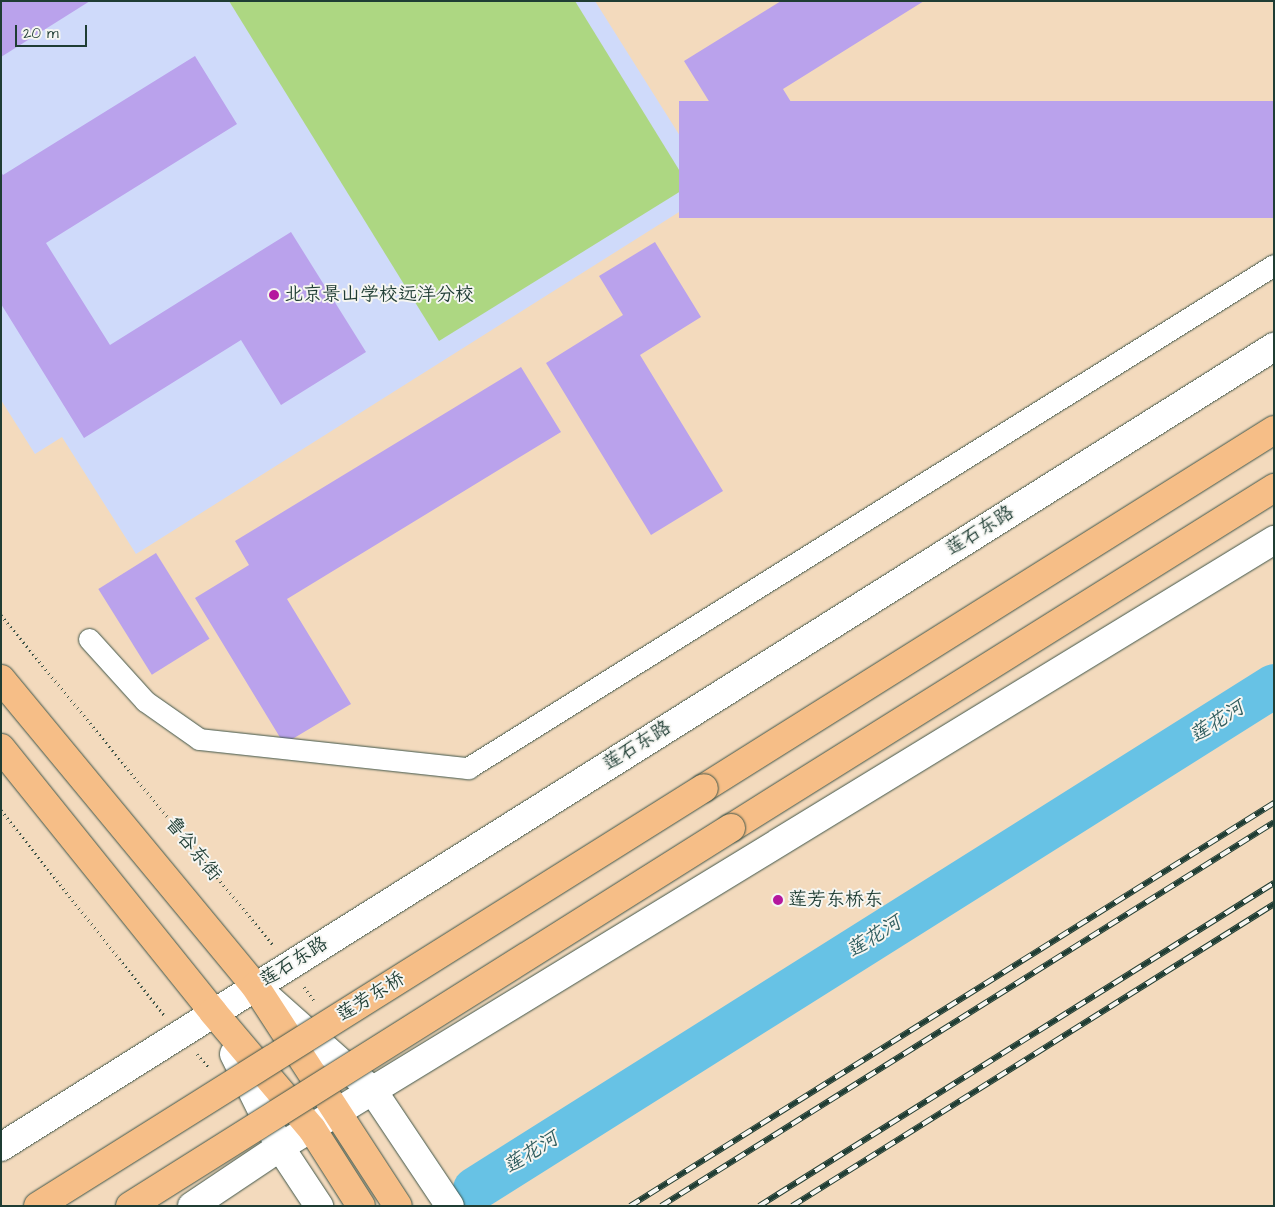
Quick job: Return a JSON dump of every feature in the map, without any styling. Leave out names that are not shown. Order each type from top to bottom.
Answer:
[{"type":"main road","name":"莲芳东桥","points":[[38,1206],[1274,430]]},
{"type":"main road","points":[[130,1206],[1274,488]]},
{"type":"main road","name":"鲁谷东街","points":[[1,679],[255,986],[336,1114],[398,1206]]},
{"type":"main road","points":[[1,748],[214,1012],[312,1129],[361,1206]]},
{"type":"street","points":[[89,639],[144,701],[199,739],[468,768],[1274,265]]},
{"type":"street","name":"莲石东路","points":[[1,1147],[1274,347]]},
{"type":"street","points":[[192,1206],[372,1091],[1274,540]]},
{"type":"street","name":"鲁谷东街","points":[[255,986],[372,1091],[450,1206]]},
{"type":"street","points":[[214,1012],[280,1148],[319,1206]]},
{"type":"path","name":"鲁谷东街","points":[[1,615],[290,964],[316,1004]]},
{"type":"path","points":[[1,810],[179,1034],[211,1070]]},
{"type":"shaded area","name":"北京景山学校远洋分校","points":[[1,1],[595,1],[714,190],[136,554],[62,437],[35,454],[1,400]]},
{"type":"green space","points":[[229,1],[575,1],[689,186],[439,341]]},
{"type":"building","points":[[1,1],[90,1],[1,57]]},
{"type":"building","points":[[781,1],[924,1],[783,89],[815,141],[756,177],[684,61]]},
{"type":"building","points":[[195,56],[237,124],[46,243],[110,345],[291,232],[366,352],[281,405],[241,340],[84,438],[1,304],[1,172],[3,175]]},
{"type":"building","points":[[679,101],[1274,101],[1274,218],[679,218]]},
{"type":"building","points":[[655,242],[701,317],[640,355],[723,491],[651,535],[546,363],[623,315],[599,276]]},
{"type":"building","points":[[521,367],[561,432],[287,599],[351,704],[284,744],[195,598],[249,565],[235,541]]},
{"type":"building","points":[[156,553],[210,639],[152,675],[98,589]]},
{"type":"waterway","name":"莲花河","points":[[475,1189],[1274,686]]},
{"type":"railway","points":[[630,1206],[1274,803]]},
{"type":"railway","points":[[661,1206],[1274,822]]},
{"type":"railway","points":[[759,1206],[1274,883]]},
{"type":"railway","points":[[792,1206],[1274,904]]},
{"type":"place","name":"北京景山学校远洋分校","points":[[274,295]]},
{"type":"place","name":"莲芳东桥东","points":[[778,900]]}]
